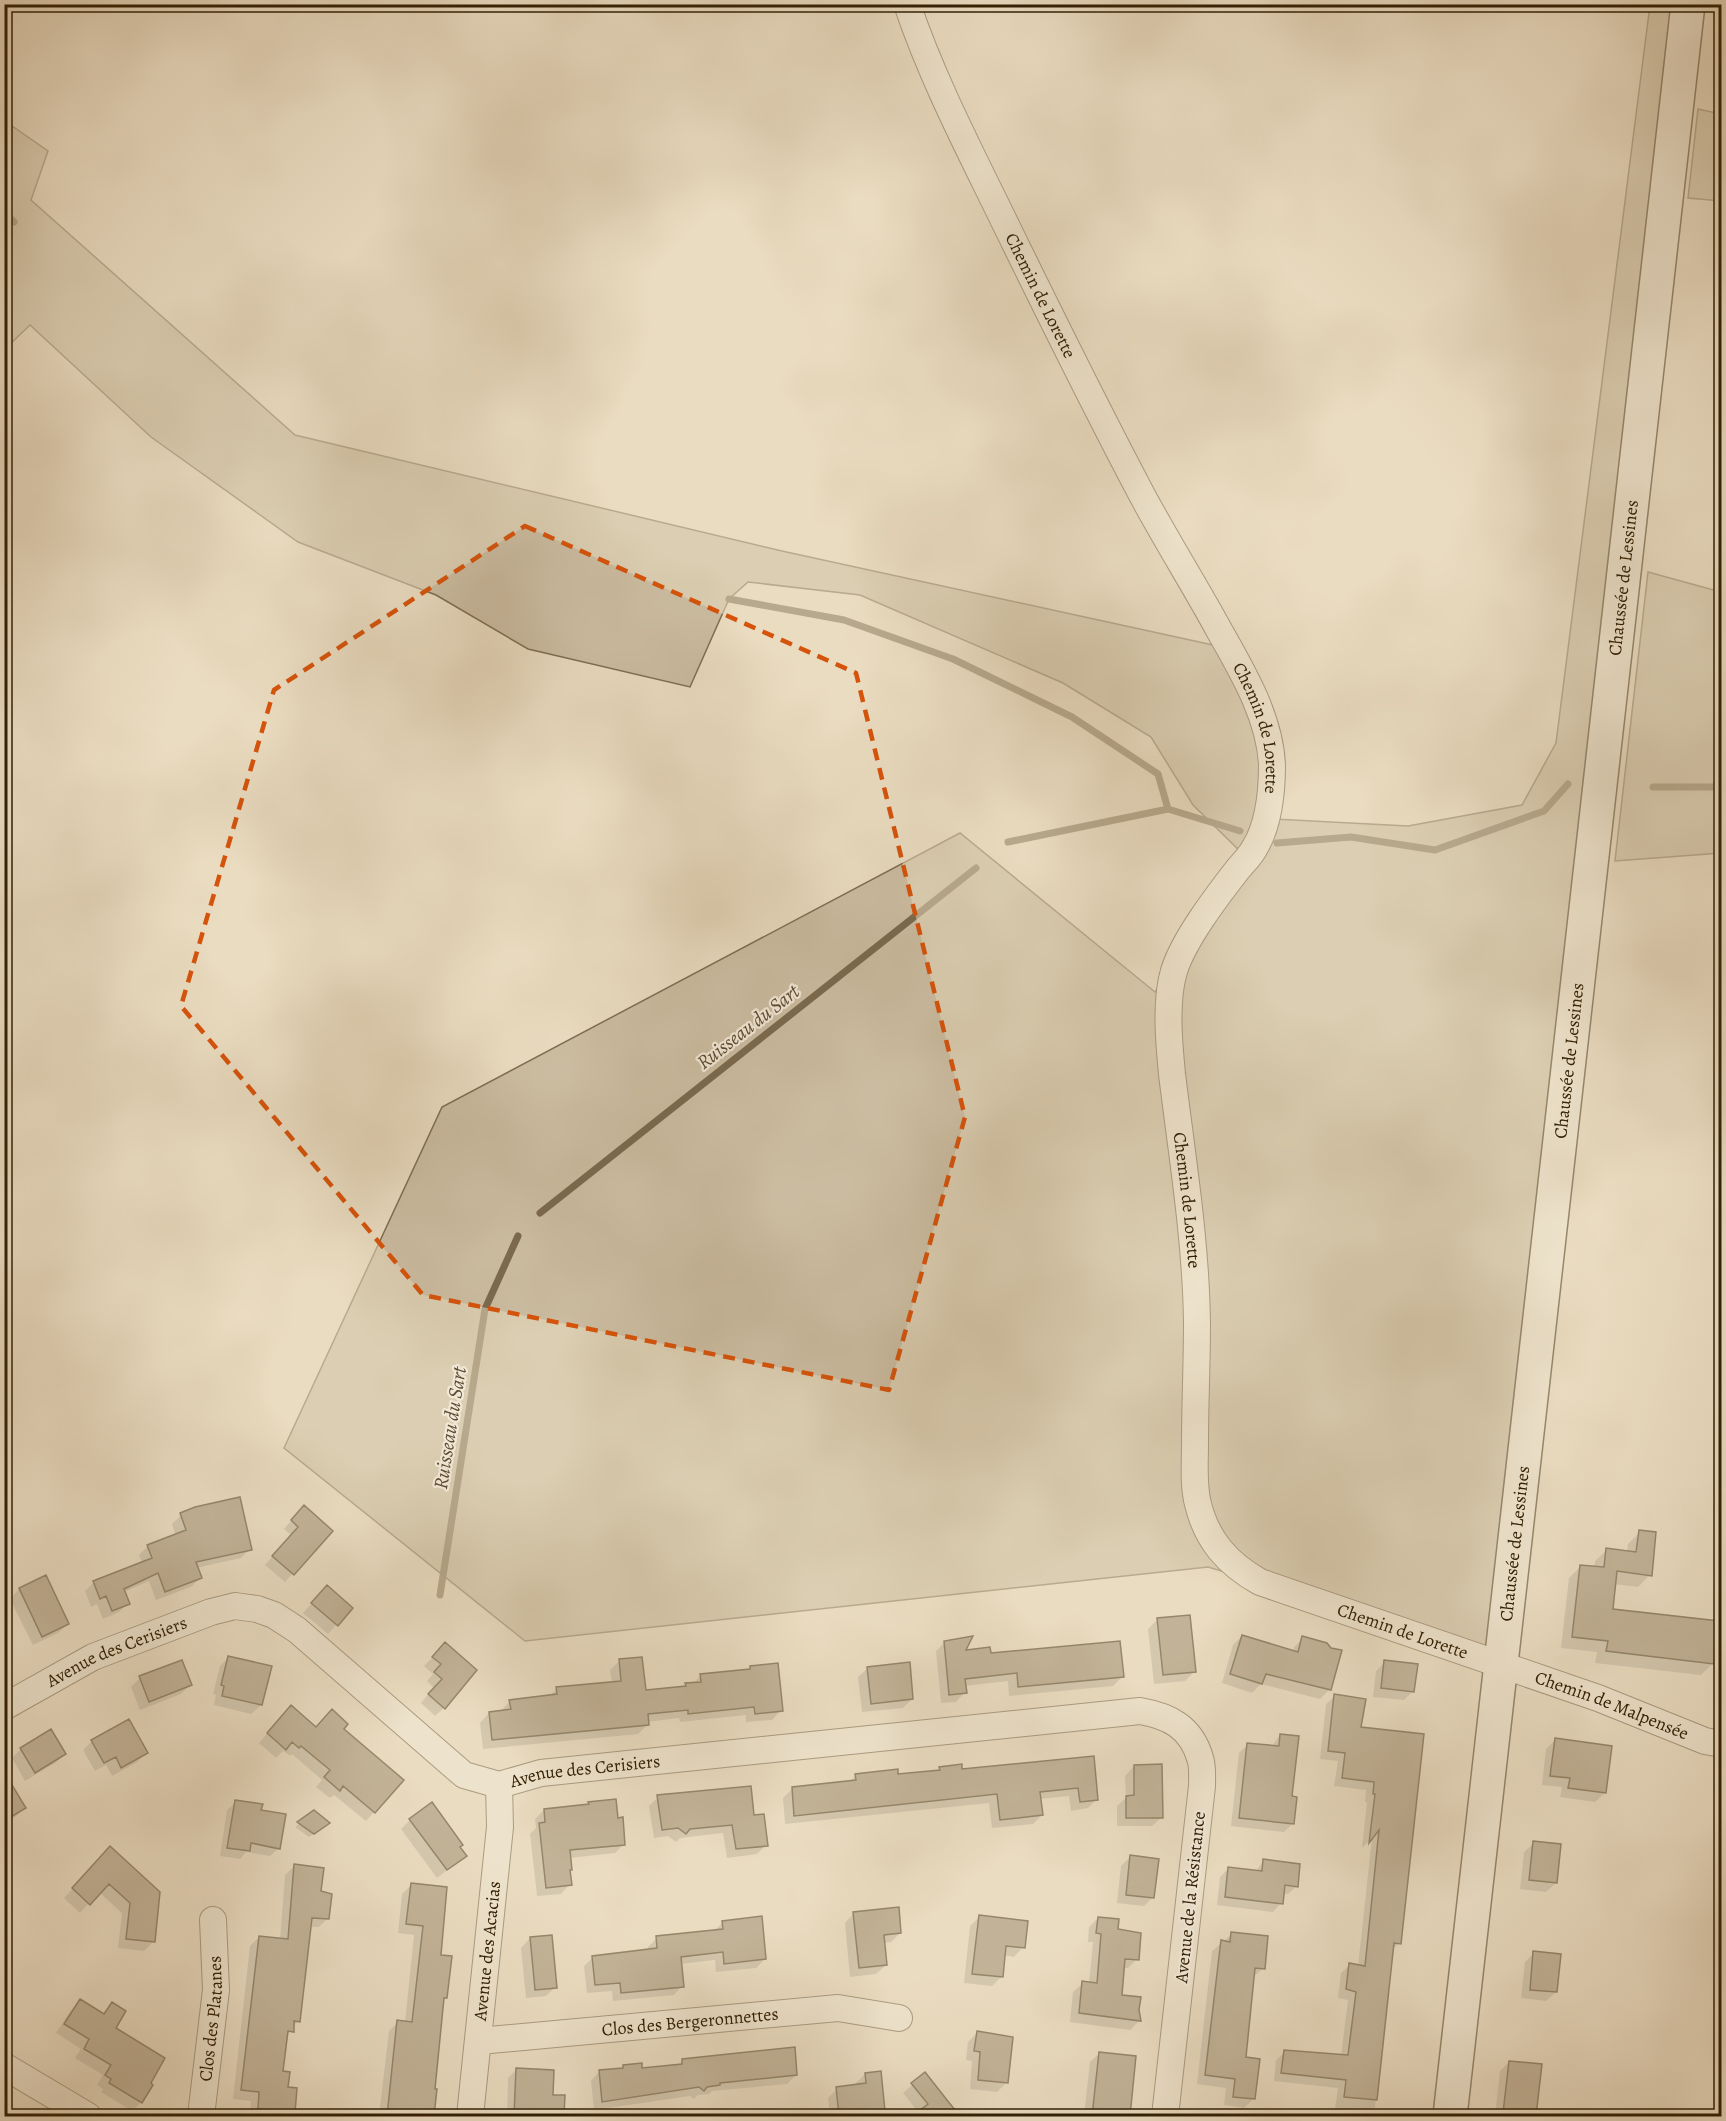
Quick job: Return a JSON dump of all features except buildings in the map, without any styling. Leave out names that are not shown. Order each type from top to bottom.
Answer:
[{"type":"main road","name":"Chaussée de Lessines","points":[[1450,2116],[1688,4]]},
{"type":"street","name":"Chemin de Lorette","points":[[907,4],[926,55],[963,136],[1077,369],[1144,498],[1242,673],[1265,729],[1272,760],[1271,792],[1261,835],[1254,850],[1198,926],[1182,953],[1173,973],[1168,1021],[1193,1256],[1197,1321],[1196,1499],[1204,1525],[1227,1560],[1240,1571],[1260,1582],[1501,1664]]},
{"type":"street","name":"Avenue des Cerisiers","points":[[4,1707],[104,1653],[211,1612],[235,1606],[257,1609],[274,1615],[297,1630],[464,1775],[499,1785],[541,1773],[1140,1711]]},
{"type":"street","name":"Chemin de Malpensée","points":[[1501,1664],[1598,1698],[1705,1741],[1722,1744]]},
{"type":"street","name":"Avenue de la Résistance","points":[[1140,1711],[1162,1715],[1179,1725],[1192,1740],[1201,1759],[1202,1786],[1165,2116]]},
{"type":"street","name":"Avenue des Acacias","points":[[470,2116],[500,1827],[499,1785]]},
{"type":"street","name":"Clos des Platanes","points":[[201,2116],[216,1990],[213,1920]]},
{"type":"street","name":"Clos des Bergeronnettes","points":[[479,2041],[838,2008],[899,2018]]},
{"type":"street","points":[[4,2066],[88,2116]]},
{"type":"highlighted area","points":[[525,526],[856,673],[965,1117],[889,1390],[423,1295],[181,1006],[274,690]]},
{"type":"shaded area","points":[[1650,5],[1678,5],[1490,1651],[1208,1567],[525,1641],[284,1448],[442,1107],[960,833],[1155,992],[1252,862],[1274,819],[1408,826],[1522,805],[1556,743]]},
{"type":"shaded area","points":[[1698,109],[1721,114],[1721,201],[1688,198]]},
{"type":"shaded area","points":[[5,121],[48,151],[31,200],[295,435],[782,551],[1222,647],[1248,694],[1267,776],[1243,854],[1193,805],[1151,737],[1063,683],[860,595],[748,582],[729,599],[690,687],[528,649],[436,595],[298,542],[151,437],[30,325],[5,349]]},
{"type":"shaded area","points":[[1648,572],[1721,592],[1721,853],[1615,861]]},
{"type":"waterway","points":[[4,212],[14,222]]},
{"type":"waterway","points":[[729,599],[844,620],[953,659],[1072,717],[1158,774],[1168,809]]},
{"type":"waterway","name":"Ruisseau du Sart","points":[[1277,843],[1351,837],[1435,850],[1544,811],[1568,784]]},
{"type":"waterway","name":"Ruisseau du Sart","points":[[1653,787],[1722,787]]},
{"type":"waterway","name":"Ruisseau du Sart","points":[[1008,842],[1168,809],[1240,831]]},
{"type":"waterway","name":"Ruisseau du Sart","points":[[540,1213],[976,868]]},
{"type":"waterway","name":"Ruisseau du Sart","points":[[440,1595],[485,1309],[518,1236]]}]
